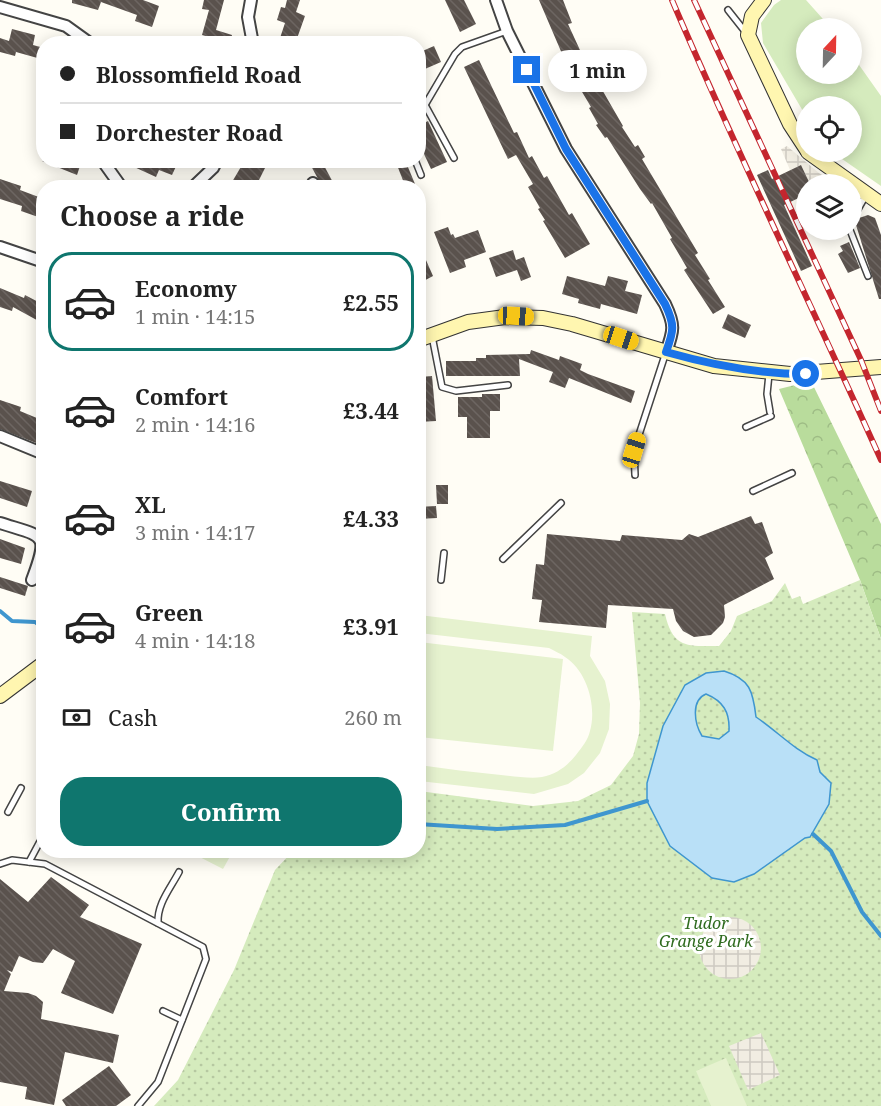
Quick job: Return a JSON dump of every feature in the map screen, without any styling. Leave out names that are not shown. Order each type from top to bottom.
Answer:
[{"type":"main road","points":[[764,0],[752,16],[748,35],[796,133]]},
{"type":"main road","points":[[823,162],[881,204]]},
{"type":"main road","points":[[426,337],[478,320],[504,316],[543,318],[572,324],[714,366],[806,374],[881,367]]},
{"type":"main road","points":[[0,696],[36,669]]},
{"type":"street","points":[[251,0],[248,17],[252,36]]},
{"type":"street","points":[[496,0],[507,31],[566,149],[665,304],[674,332],[666,352]]},
{"type":"street","points":[[0,7],[66,26],[80,36]]},
{"type":"street","points":[[200,180],[213,168]]},
{"type":"street","points":[[0,247],[36,259]]},
{"type":"street","points":[[0,436],[36,451]]},
{"type":"street","points":[[0,523],[36,536]]},
{"type":"street","points":[[32,580],[36,570]]},
{"type":"lane","points":[[728,10],[748,35]]},
{"type":"lane","points":[[426,103],[455,54],[462,47],[507,31]]},
{"type":"lane","points":[[426,107],[454,158]]},
{"type":"lane","points":[[418,168],[422,176]]},
{"type":"lane","points":[[862,203],[867,194]]},
{"type":"lane","points":[[854,240],[868,276]]},
{"type":"lane","points":[[432,334],[442,387],[456,391],[508,386]]},
{"type":"lane","points":[[635,475],[634,450],[666,352]]},
{"type":"lane","points":[[746,427],[771,414],[767,394],[769,372]]},
{"type":"lane","points":[[753,491],[792,473]]},
{"type":"lane","points":[[503,559],[561,503]]},
{"type":"lane","points":[[441,580],[444,554]]},
{"type":"lane","points":[[8,812],[21,788]]},
{"type":"lane","points":[[29,862],[36,849]]},
{"type":"lane","points":[[0,864],[12,860],[45,864],[203,947],[206,959],[158,1082],[138,1106]]},
{"type":"lane","points":[[158,923],[160,905],[179,872]]},
{"type":"lane","points":[[163,1011],[182,1020]]},
{"type":"green space","points":[[781,0],[806,0],[822,18],[796,18],[796,84],[862,84],[862,69],[881,96],[881,186],[846,162],[862,162],[862,96],[796,96],[796,99],[763,43],[761,23],[774,5]]},
{"type":"green space","points":[[811,381],[881,524],[881,639],[860,580],[779,389]]},
{"type":"green space","name":"Tudor Grange Park","points":[[860,580],[881,639],[881,1106],[154,1106],[178,1080],[234,970],[275,870],[286,858],[426,858],[426,792],[533,806],[578,801],[611,785],[633,756],[639,734],[640,703],[632,612],[665,614],[672,634],[683,643],[719,646],[731,631],[737,616],[772,601],[785,583],[792,599],[800,596],[803,604]]},
{"type":"green space","points":[[426,616],[592,636],[590,656],[605,681],[610,704],[609,729],[600,753],[584,773],[568,784],[534,794],[426,782],[426,766],[527,778],[552,774],[569,763],[588,737],[592,721],[591,700],[584,680],[573,663],[549,648],[426,634]]},
{"type":"green space","points":[[426,643],[563,659],[553,751],[426,738]]},
{"type":"green space","points":[[202,858],[229,858],[223,869]]},
{"type":"green space","points":[[726,1058],[747,1106],[711,1106],[696,1071]]},
{"type":"shaded area","points":[[787,146],[796,154],[796,162],[806,162],[820,174],[805,174],[801,165],[790,170],[781,149]]},
{"type":"shaded area","points":[[724,917],[736,917],[752,926],[759,936],[761,948],[759,960],[752,970],[736,979],[724,979],[713,974],[704,965],[699,954],[699,942],[704,931],[713,922]]},
{"type":"shaded area","points":[[761,1033],[780,1075],[748,1090],[729,1046]]},
{"type":"water","points":[[724,671],[745,682],[751,693],[756,717],[793,746],[817,760],[820,772],[831,783],[829,804],[810,837],[805,838],[754,874],[734,882],[712,878],[670,846],[647,801],[647,783],[663,726],[685,685],[706,673]],"holes":[[[706,694],[717,700],[727,713],[729,731],[719,739],[702,736],[697,725],[696,706],[701,697]]]},
{"type":"building","points":[[72,0],[143,0],[159,6],[152,27],[135,21],[137,15],[101,2],[98,10],[72,3]]},
{"type":"building","points":[[204,0],[224,0],[216,30],[232,36],[202,35],[209,10],[202,9]]},
{"type":"building","points":[[287,0],[300,0],[296,12],[305,16],[298,36],[281,36],[285,23],[277,20],[281,7],[285,8]]},
{"type":"building","points":[[445,0],[464,0],[476,24],[460,32]]},
{"type":"building","points":[[539,0],[563,0],[572,23],[568,24],[585,61],[588,59],[596,72],[593,74],[622,127],[635,147],[638,145],[645,157],[642,159],[698,253],[695,255],[725,307],[713,314],[684,270],[687,268],[652,203],[640,189],[607,137],[605,138],[596,125],[598,124],[589,108],[591,107],[569,70]]},
{"type":"building","points":[[12,29],[35,35],[33,45],[36,46],[36,58],[16,52],[15,56],[0,52],[0,38],[9,41]]},
{"type":"building","points":[[434,46],[441,62],[426,69],[426,50]]},
{"type":"building","points":[[479,60],[514,133],[517,132],[529,158],[532,156],[544,178],[547,176],[569,215],[572,213],[590,244],[565,258],[543,221],[545,220],[538,209],[540,208],[528,187],[533,184],[516,155],[508,159],[464,67]]},
{"type":"building","points":[[428,121],[447,162],[431,169],[426,158],[426,122]]},
{"type":"building","points":[[801,165],[805,174],[796,174],[796,199],[784,205],[796,231],[796,240],[800,240],[812,266],[801,271],[757,175],[768,170],[772,179]]},
{"type":"building","points":[[60,168],[79,168],[77,175]]},
{"type":"building","points":[[136,168],[175,168],[172,175],[159,170],[156,177]]},
{"type":"building","points":[[240,168],[265,168],[259,180],[233,180]]},
{"type":"building","points":[[312,168],[325,168],[332,180],[319,180]]},
{"type":"building","points":[[398,168],[408,168],[413,180],[403,180]]},
{"type":"building","points":[[0,179],[21,186],[20,190],[36,196],[36,216],[21,211],[22,206],[0,199]]},
{"type":"building","points":[[868,215],[875,218],[881,235],[881,299],[879,299],[861,240],[862,217]]},
{"type":"building","points":[[448,227],[455,238],[478,230],[486,252],[464,260],[466,267],[450,273],[434,232]]},
{"type":"building","points":[[849,242],[860,268],[848,273],[838,254],[843,251],[840,246]]},
{"type":"building","points":[[513,250],[516,260],[524,257],[531,277],[521,281],[517,270],[496,277],[489,258]]},
{"type":"building","points":[[426,260],[433,276],[426,280]]},
{"type":"building","points":[[567,276],[605,286],[608,276],[628,281],[625,291],[642,295],[637,314],[601,304],[600,309],[578,303],[579,299],[562,294]]},
{"type":"building","points":[[0,288],[24,298],[25,295],[36,301],[36,320],[13,307],[12,311],[0,307]]},
{"type":"building","points":[[728,314],[751,325],[745,338],[722,328]]},
{"type":"building","points":[[531,350],[559,360],[560,356],[582,364],[580,370],[635,391],[631,403],[569,378],[565,388],[549,382],[553,372],[519,359],[520,376],[446,376],[446,361],[476,361],[476,358],[486,358],[486,355],[530,354]]},
{"type":"building","points":[[426,376],[432,376],[436,421],[426,422]]},
{"type":"building","points":[[482,394],[500,394],[500,411],[490,411],[490,438],[467,438],[467,417],[458,417],[458,397],[482,397]]},
{"type":"building","points":[[0,400],[21,407],[20,411],[36,418],[36,443],[0,429]]},
{"type":"building","points":[[0,481],[32,491],[27,507],[0,498]]},
{"type":"building","points":[[436,485],[448,485],[448,504],[437,504]]},
{"type":"building","points":[[436,506],[437,518],[426,519],[426,507]]},
{"type":"building","points":[[751,516],[755,524],[762,522],[773,553],[765,558],[774,579],[724,605],[723,623],[711,635],[694,637],[683,631],[676,621],[673,609],[608,605],[606,628],[539,622],[542,600],[532,599],[536,564],[544,565],[547,534],[620,541],[622,535],[682,540],[689,534],[698,537]]},
{"type":"building","points":[[0,539],[25,548],[21,564],[0,558]]},
{"type":"building","points":[[0,577],[28,586],[25,596],[0,588]]},
{"type":"building","points":[[51,877],[89,905],[80,917],[142,944],[113,1014],[61,993],[75,961],[53,949],[43,963],[33,962],[19,956],[12,972],[7,970],[11,974],[4,991],[36,996],[43,1002],[41,1019],[119,1035],[113,1063],[65,1052],[54,1105],[25,1099],[27,1087],[0,1082],[0,879],[28,902]]},
{"type":"building","points":[[109,1066],[131,1095],[116,1106],[66,1106],[62,1100]]},
{"type":"waterway","points":[[0,611],[12,621],[36,623]]},
{"type":"waterway","points":[[426,825],[497,829],[565,825],[647,801]]},
{"type":"waterway","points":[[813,834],[831,851],[862,912],[881,936]]},
{"type":"railway","points":[[672,0],[881,460]]},
{"type":"railway","points":[[694,0],[861,360],[881,411]]},
{"type":"route","points":[[527,70],[566,149],[665,304],[674,332],[666,352],[714,366],[806,374]]}]
